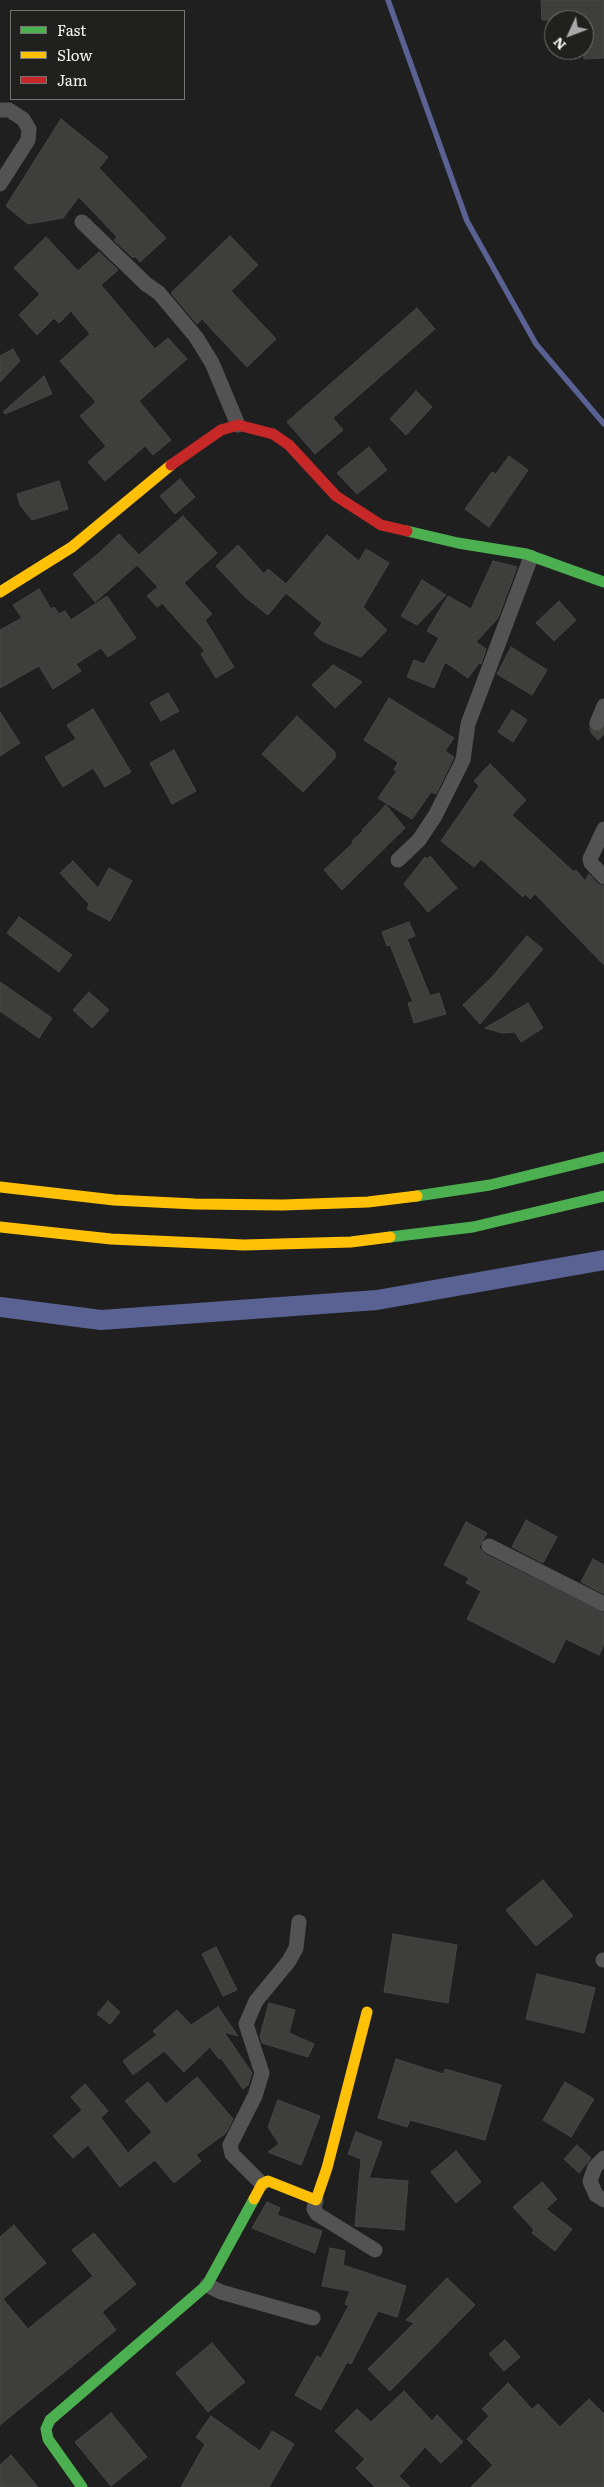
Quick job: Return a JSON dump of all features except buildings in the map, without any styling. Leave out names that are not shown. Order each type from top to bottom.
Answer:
[{"type":"main road","points":[[0,592],[72,547],[184,455],[221,430],[238,425],[273,434],[289,445],[336,496],[381,525],[458,543],[526,554],[604,582]]},
{"type":"main road","points":[[0,1188],[114,1200],[196,1204],[283,1205],[359,1202],[429,1196],[490,1185],[604,1157]]},
{"type":"main road","points":[[0,1227],[111,1239],[244,1245],[351,1242],[473,1227],[604,1196]]},
{"type":"main road","points":[[82,2487],[48,2439],[46,2429],[50,2420],[207,2285],[262,2184],[268,2181],[316,2200],[327,2168],[367,2012]]},
{"type":"street","points":[[0,110],[9,110],[23,119],[29,129],[28,140],[0,184]]},
{"type":"street","points":[[82,222],[146,284],[160,293],[196,336],[212,363],[238,425]]},
{"type":"street","points":[[398,860],[419,840],[435,816],[463,760],[468,724],[531,557]]},
{"type":"street","points":[[597,724],[604,706]]},
{"type":"street","points":[[604,830],[590,858],[590,863],[604,877]]},
{"type":"street","points":[[489,1546],[604,1604]]},
{"type":"street","points":[[262,2184],[232,2154],[230,2145],[256,2096],[262,2073],[246,2024],[256,2000],[289,1961],[296,1948],[299,1922]]},
{"type":"street","points":[[604,2158],[595,2167],[590,2181],[596,2195],[604,2200]]},
{"type":"street","points":[[316,2200],[314,2209],[317,2214],[375,2250]]},
{"type":"street","points":[[207,2285],[221,2292],[313,2318]]},
{"type":"waterway","points":[[388,0],[467,221],[536,344],[604,424]]},
{"type":"waterway","points":[[0,1307],[101,1320],[377,1300],[604,1260]]},
{"type":"tunnel","points":[[597,723],[597,729],[604,736]]},
{"type":"traffic: fast","points":[[407,531],[458,543],[526,554],[604,582]]},
{"type":"traffic: fast","points":[[417,1196],[490,1185],[604,1157]]},
{"type":"traffic: fast","points":[[390,1237],[473,1227],[604,1196]]},
{"type":"traffic: fast","points":[[82,2487],[48,2439],[46,2429],[50,2420],[207,2285],[254,2199]]},
{"type":"traffic: slow","points":[[0,592],[72,547],[171,465]]},
{"type":"traffic: slow","points":[[0,1187],[114,1200],[195,1204],[283,1205],[368,1202],[417,1196]]},
{"type":"traffic: slow","points":[[0,1227],[111,1239],[244,1245],[351,1242],[390,1237]]},
{"type":"traffic: slow","points":[[254,2199],[262,2184],[268,2181],[316,2200],[327,2168],[367,2012]]},
{"type":"traffic: jam","points":[[171,465],[221,430],[238,425],[273,434],[289,445],[336,496],[381,525],[407,531]]}]
